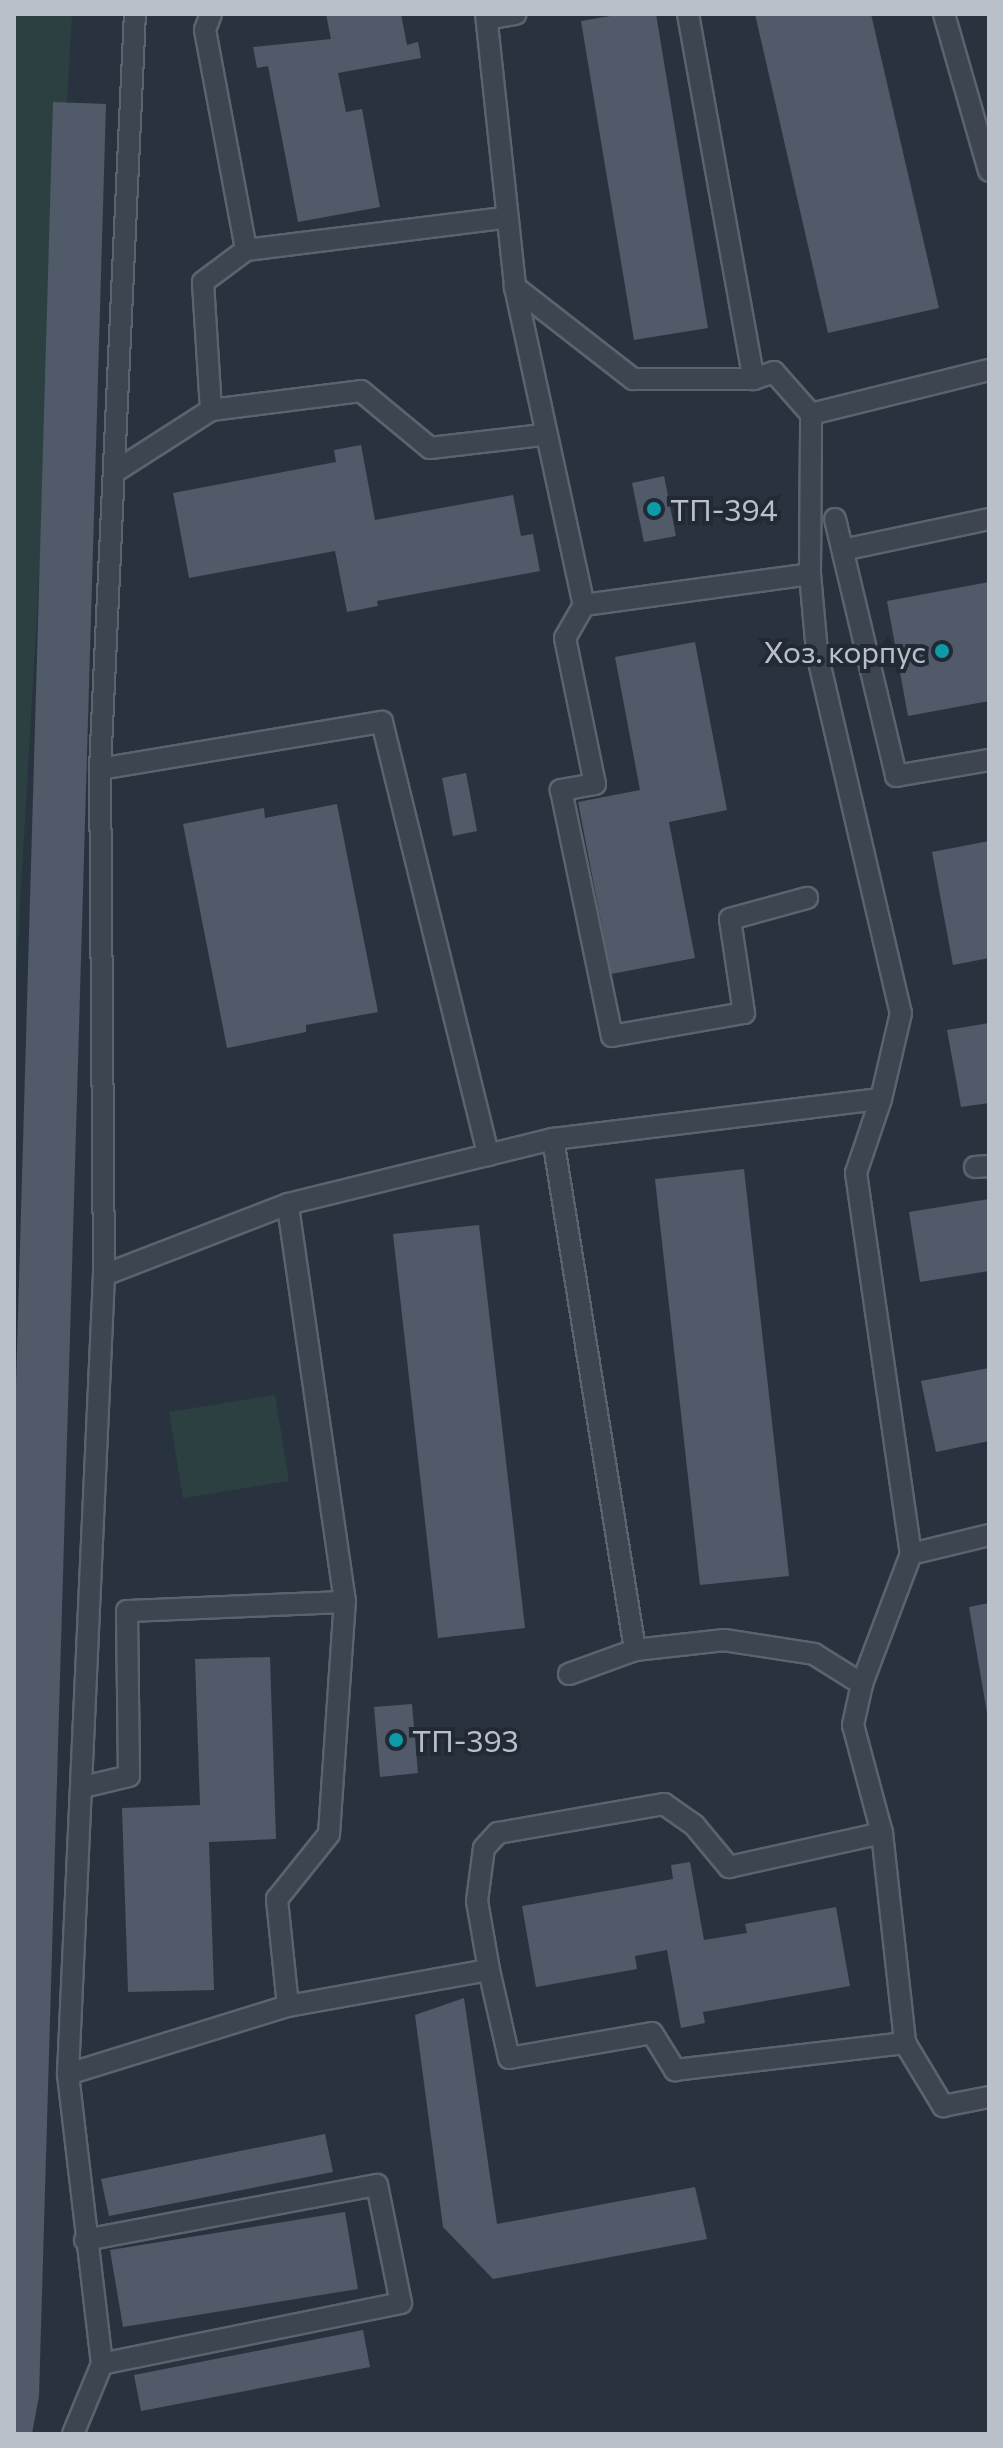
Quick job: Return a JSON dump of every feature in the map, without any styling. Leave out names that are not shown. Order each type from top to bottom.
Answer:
[{"type":"lane","points":[[73,2434],[102,2364],[85,2240],[68,2074],[104,1275],[100,769],[135,14]]},
{"type":"lane","points":[[211,14],[205,30],[246,250]]},
{"type":"lane","points":[[516,14],[486,17],[504,218],[543,435],[584,605],[565,638],[595,784],[561,790],[612,1036],[744,1013],[730,919],[807,898]]},
{"type":"lane","points":[[688,14],[754,379]]},
{"type":"lane","points":[[944,14],[989,171]]},
{"type":"lane","points":[[211,410],[203,282],[246,250],[504,218]]},
{"type":"lane","points":[[515,287],[633,379],[754,379],[774,372],[811,414],[810,574],[817,653],[901,1013],[881,1099],[856,1173],[911,1554],[862,1684],[853,1725],[882,1833],[905,2043],[943,2106],[989,2097]]},
{"type":"lane","points":[[811,414],[989,370]]},
{"type":"lane","points":[[116,471],[211,410],[361,391],[430,448],[543,435]]},
{"type":"lane","points":[[835,519],[896,776],[989,760]]},
{"type":"lane","points":[[843,550],[989,519]]},
{"type":"lane","points":[[584,605],[810,574]]},
{"type":"lane","points":[[100,769],[382,722],[488,1155]]},
{"type":"lane","points":[[104,1275],[288,1204],[553,1139],[881,1099]]},
{"type":"lane","points":[[553,1139],[635,1650]]},
{"type":"lane","points":[[288,1204],[345,1602],[329,1834],[277,1899],[288,2006]]},
{"type":"lane","points":[[911,1554],[989,1535]]},
{"type":"lane","points":[[83,1787],[129,1776],[127,1611],[345,1602]]},
{"type":"lane","points":[[569,1674],[635,1650],[724,1640],[814,1654],[862,1684]]},
{"type":"lane","points":[[882,1833],[729,1867],[694,1825],[664,1804],[498,1833],[484,1848],[477,1901],[509,2058],[652,2033],[675,2070],[905,2043]]},
{"type":"lane","points":[[68,2074],[288,2006],[489,1970]]},
{"type":"lane","points":[[85,2240],[377,2185],[401,2303],[102,2364]]},
{"type":"green space","points":[[14,14],[72,14],[14,1007]]},
{"type":"green space","points":[[275,1395],[289,1481],[183,1498],[169,1412]]},
{"type":"building","points":[[326,14],[401,14],[407,45],[418,42],[421,58],[338,73],[346,112],[362,109],[380,207],[298,222],[268,66],[257,68],[253,47],[331,39]]},
{"type":"building","points":[[622,14],[656,14],[708,328],[634,340],[581,21]]},
{"type":"building","points":[[755,14],[871,14],[939,308],[828,333]]},
{"type":"building","points":[[53,102],[106,104],[39,2396],[32,2434],[14,2434],[14,1455]]},
{"type":"building","points":[[361,445],[375,520],[513,495],[521,536],[533,534],[540,571],[377,601],[378,606],[347,612],[335,551],[189,578],[173,493],[336,462],[334,450]]},
{"type":"building","name":"ТП-394","points":[[664,476],[676,536],[644,542],[632,483]]},
{"type":"building","name":"Хоз. корпус","points":[[989,582],[989,701],[908,716],[887,601]]},
{"type":"building","points":[[695,642],[727,810],[669,822],[695,958],[611,974],[578,802],[640,790],[615,657]]},
{"type":"building","points":[[466,773],[477,831],[453,836],[442,778]]},
{"type":"building","points":[[337,804],[378,1012],[306,1025],[306,1032],[227,1048],[183,824],[264,808],[265,818]]},
{"type":"building","points":[[989,841],[989,958],[953,965],[932,852]]},
{"type":"building","points":[[989,1023],[989,1103],[961,1107],[947,1030]]},
{"type":"building","points":[[744,1169],[789,1576],[700,1585],[655,1179]]},
{"type":"building","points":[[989,1199],[989,1271],[920,1282],[909,1212]]},
{"type":"building","points":[[479,1225],[525,1628],[438,1638],[393,1234]]},
{"type":"building","points":[[989,1368],[989,1441],[936,1452],[921,1381]]},
{"type":"building","points":[[989,1603],[989,1713],[987,1713],[969,1607]]},
{"type":"building","points":[[270,1657],[276,1839],[209,1842],[214,1990],[128,1992],[122,1808],[200,1805],[195,1659]]},
{"type":"building","name":"ТП-393","points":[[412,1704],[418,1773],[380,1777],[374,1707]]},
{"type":"building","points":[[690,1862],[704,1940],[747,1933],[745,1924],[836,1907],[850,1986],[703,2012],[705,2023],[681,2028],[667,1950],[635,1956],[637,1969],[536,1987],[522,1906],[673,1879],[671,1865]]},
{"type":"building","points":[[464,1998],[497,2224],[695,2187],[707,2239],[493,2279],[443,2227],[415,2015]]},
{"type":"building","points":[[325,2134],[333,2172],[109,2216],[101,2179]]},
{"type":"building","points":[[345,2212],[358,2289],[123,2327],[110,2250]]},
{"type":"building","points":[[363,2330],[370,2367],[141,2411],[134,2375]]},
{"type":"place","name":"ТП-394","points":[[654,509]]},
{"type":"place","name":"Хоз. корпус","points":[[942,651]]},
{"type":"place","name":"ТП-393","points":[[396,1740]]}]
